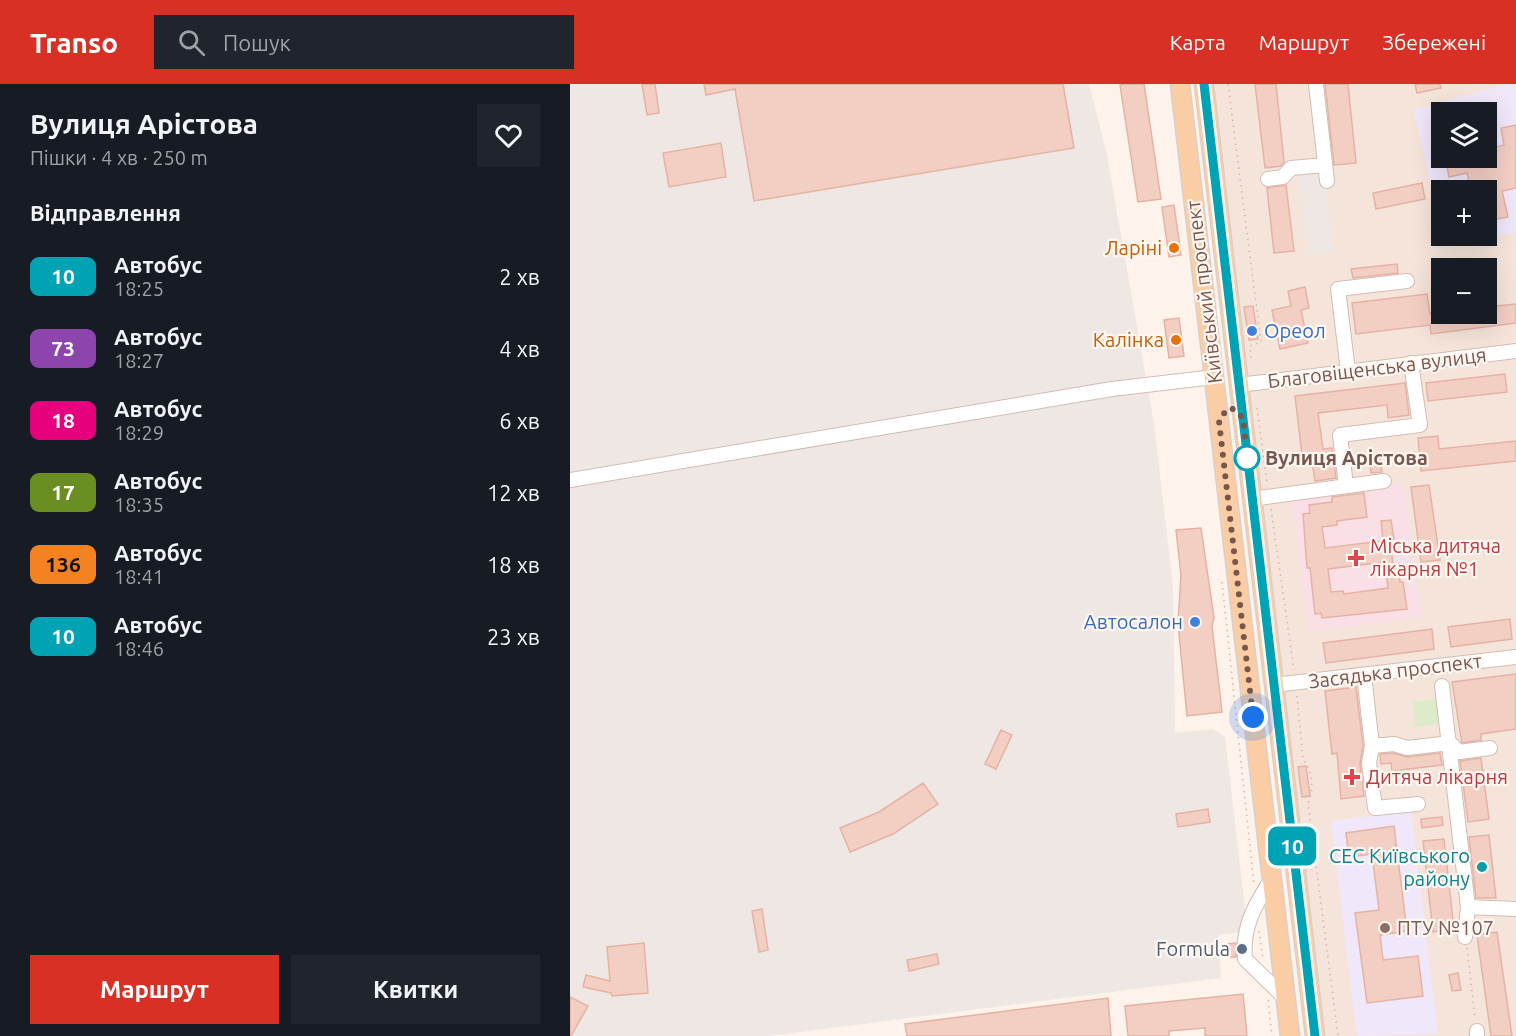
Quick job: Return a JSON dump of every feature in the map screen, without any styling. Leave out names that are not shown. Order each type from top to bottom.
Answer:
[{"type":"main road","name":"Київський проспект","points":[[1180,84],[1271,880],[1276,1000],[1290,1036]]},
{"type":"main road","name":"Київський проспект","points":[[1204,84],[1243,357],[1239,385],[1250,413],[1261,498],[1274,685],[1315,1036]]},
{"type":"main road","points":[[1213,368],[1216,366],[1229,369],[1243,357]]},
{"type":"main road","points":[[1219,421],[1227,409],[1250,413]]},
{"type":"street","points":[[1316,84],[1327,182]]},
{"type":"street","points":[[1268,179],[1283,177],[1291,168],[1325,165]]},
{"type":"street","points":[[1348,371],[1338,289],[1407,281]]},
{"type":"street","name":"Благовіщенська вулиця","points":[[1239,385],[1516,351]]},
{"type":"street","points":[[1346,486],[1340,435],[1420,425],[1411,363]]},
{"type":"street","points":[[570,480],[1112,389],[1213,368]]},
{"type":"street","points":[[1261,498],[1384,481]]},
{"type":"street","name":"Засядька проспект","points":[[1274,685],[1516,657]]},
{"type":"street","points":[[1364,675],[1372,746],[1369,763],[1375,808],[1418,804]]},
{"type":"street","points":[[1442,686],[1468,907],[1465,937]]},
{"type":"street","points":[[1372,746],[1394,744],[1407,748],[1450,743]]},
{"type":"street","points":[[1450,743],[1460,753],[1490,748]]},
{"type":"street","points":[[1271,880],[1256,903],[1243,938],[1245,959],[1265,978],[1276,1000]]},
{"type":"street","points":[[1468,907],[1515,909],[1516,923]]},
{"type":"path","points":[[1228,84],[1261,342],[1250,346],[1243,357]]},
{"type":"path","points":[[1250,413],[1261,498],[1295,683],[1303,760],[1310,767],[1312,793],[1308,803],[1338,1036]]},
{"type":"path","points":[[1222,582],[1256,903]]},
{"type":"path","points":[[1258,925],[1265,978]]},
{"type":"path","points":[[1465,937],[1477,1034]]},
{"type":"path","points":[[1272,1036],[1276,1000]]},
{"type":"shaded area","points":[[570,84],[1089,84],[1107,155],[1154,424],[1173,586],[1175,733],[1213,729],[1225,737],[1246,917],[1242,932],[1218,935],[1221,978],[769,1036],[570,1036]]},
{"type":"shaded area","points":[[1215,84],[1516,84],[1516,1036],[1325,1036]]},
{"type":"shaded area","points":[[1507,84],[1516,84],[1516,232],[1497,236],[1497,180],[1431,180],[1431,185],[1414,110],[1431,105],[1431,168],[1497,168],[1497,102],[1443,102]]},
{"type":"shaded area","points":[[1325,172],[1333,251],[1308,254],[1299,175]]},
{"type":"shaded area","name":"Міська дитяча лікарня №1","points":[[1403,483],[1422,617],[1309,632],[1291,499]]},
{"type":"shaded area","name":"ПТУ №107","points":[[1411,811],[1438,1034],[1357,1036],[1331,821]]},
{"type":"green space","points":[[1436,699],[1439,724],[1416,727],[1412,702]]},
{"type":"building","points":[[642,84],[655,84],[659,113],[647,115]]},
{"type":"building","points":[[704,84],[1063,84],[1074,148],[754,201],[735,89],[706,95]]},
{"type":"building","points":[[1144,84],[1161,199],[1138,202],[1120,85]]},
{"type":"building","points":[[1255,84],[1276,84],[1284,162],[1281,166],[1265,168]]},
{"type":"building","points":[[1325,84],[1348,84],[1356,163],[1334,165]]},
{"type":"building","points":[[1415,84],[1440,84],[1441,88],[1417,93]]},
{"type":"building","points":[[1516,125],[1516,188],[1502,191],[1508,217],[1497,219],[1497,180],[1469,180],[1467,173],[1449,177],[1447,168],[1497,168],[1497,147],[1504,145],[1501,128]]},
{"type":"building","points":[[721,143],[726,177],[669,187],[663,153]]},
{"type":"building","points":[[1422,183],[1425,199],[1376,209],[1373,193]]},
{"type":"building","points":[[1286,185],[1294,251],[1274,253],[1267,188]]},
{"type":"building","points":[[1174,205],[1181,255],[1169,257],[1162,207]]},
{"type":"building","points":[[1397,264],[1398,273],[1353,278],[1351,269]]},
{"type":"building","points":[[1305,287],[1309,308],[1301,310],[1308,343],[1280,349],[1272,310],[1291,306],[1288,291]]},
{"type":"building","points":[[1427,294],[1431,324],[1497,324],[1497,306],[1516,304],[1516,323],[1431,334],[1430,325],[1356,334],[1352,303]]},
{"type":"building","points":[[1253,306],[1258,339],[1249,340],[1244,307]]},
{"type":"building","points":[[1179,318],[1184,356],[1169,358],[1164,320]]},
{"type":"building","points":[[1505,374],[1507,392],[1428,401],[1426,383]]},
{"type":"building","points":[[1405,383],[1409,415],[1388,418],[1387,405],[1318,413],[1323,449],[1332,448],[1336,478],[1315,481],[1311,454],[1302,455],[1295,396]]},
{"type":"building","points":[[1438,436],[1439,449],[1516,441],[1516,461],[1421,471],[1418,438]]},
{"type":"building","points":[[1380,457],[1382,472],[1371,473],[1370,458]]},
{"type":"building","points":[[1429,485],[1440,560],[1421,562],[1411,487]]},
{"type":"building","points":[[1364,493],[1367,517],[1337,521],[1337,525],[1322,527],[1325,548],[1390,540],[1393,564],[1398,564],[1407,609],[1322,618],[1321,613],[1315,614],[1310,568],[1307,568],[1303,514],[1310,513],[1309,505],[1332,502],[1332,497]],"holes":[[[1385,562],[1388,588],[1344,594],[1343,591],[1331,592],[1328,569]]]},
{"type":"building","points":[[1391,520],[1394,539],[1383,540],[1381,521]]},
{"type":"building","name":"Автосалон","points":[[1201,528],[1214,618],[1212,626],[1222,712],[1187,716],[1178,623],[1181,575],[1176,530]]},
{"type":"building","points":[[1510,619],[1512,639],[1451,647],[1448,627]]},
{"type":"building","points":[[1432,629],[1434,649],[1326,663],[1323,643]]},
{"type":"building","points":[[1516,674],[1516,729],[1481,734],[1481,740],[1462,743],[1452,682]]},
{"type":"building","points":[[1356,687],[1363,746],[1360,764],[1364,796],[1341,799],[1337,753],[1332,754],[1325,691]]},
{"type":"building","points":[[1001,730],[1012,735],[996,769],[985,764]]},
{"type":"building","points":[[1393,753],[1408,757],[1440,753],[1442,765],[1392,771],[1391,763],[1381,764],[1380,754]]},
{"type":"building","points":[[1481,758],[1489,819],[1468,822],[1460,761]]},
{"type":"building","points":[[1306,766],[1310,796],[1302,797],[1298,767]]},
{"type":"building","points":[[923,783],[938,804],[893,834],[850,852],[840,828],[879,812]]},
{"type":"building","points":[[1208,809],[1210,822],[1178,827],[1176,814]]},
{"type":"building","points":[[1442,817],[1443,825],[1422,828],[1421,819]]},
{"type":"building","points":[[1394,826],[1407,931],[1380,935],[1383,960],[1418,956],[1423,996],[1367,1003],[1355,913],[1379,910],[1372,854],[1349,857],[1346,833]]},
{"type":"building","name":"СЕС Київського району","points":[[1489,835],[1496,898],[1476,898],[1469,837]]},
{"type":"building","points":[[1444,839],[1454,929],[1433,932],[1423,841]]},
{"type":"building","points":[[762,909],[768,950],[759,952],[752,911]]},
{"type":"building","points":[[1497,932],[1512,1036],[1491,1036],[1477,935]]},
{"type":"building","points":[[644,943],[648,993],[612,996],[611,993],[583,987],[586,975],[610,981],[607,947]]},
{"type":"building","points":[[1236,943],[1236,957],[1229,957],[1227,944]]},
{"type":"building","points":[[937,954],[939,964],[909,971],[907,960]]},
{"type":"building","points":[[1458,973],[1461,990],[1452,991],[1449,975]]},
{"type":"building","points":[[1243,994],[1247,1036],[1205,1036],[1205,1028],[1169,1031],[1169,1036],[1128,1036],[1125,1006]]},
{"type":"building","points":[[570,997],[588,1006],[571,1036],[570,1036]]},
{"type":"building","points":[[1108,998],[1111,1036],[907,1036],[905,1024]]},
{"type":"bus line","name":"10","points":[[1204,84],[1315,1036]]},
{"type":"place","name":"Ларіні","points":[[1174,248]]},
{"type":"place","name":"Ореол","points":[[1252,331]]},
{"type":"place","name":"Калінка","points":[[1176,340]]},
{"type":"place","name":"Вулиця Арістова","points":[[1247,458]]},
{"type":"place","name":"Міська дитяча лікарня №1","points":[[1356,558]]},
{"type":"place","name":"Автосалон","points":[[1195,622]]},
{"type":"place","name":"Дитяча лікарня","points":[[1352,777]]},
{"type":"place","name":"СЕС Київського району","points":[[1482,867]]},
{"type":"place","name":"ПТУ №107","points":[[1385,928]]},
{"type":"place","name":"Formula","points":[[1242,949]]},
{"type":"route","points":[[1247,458],[1243,418],[1233,409],[1227,409],[1219,421],[1253,717]]}]
